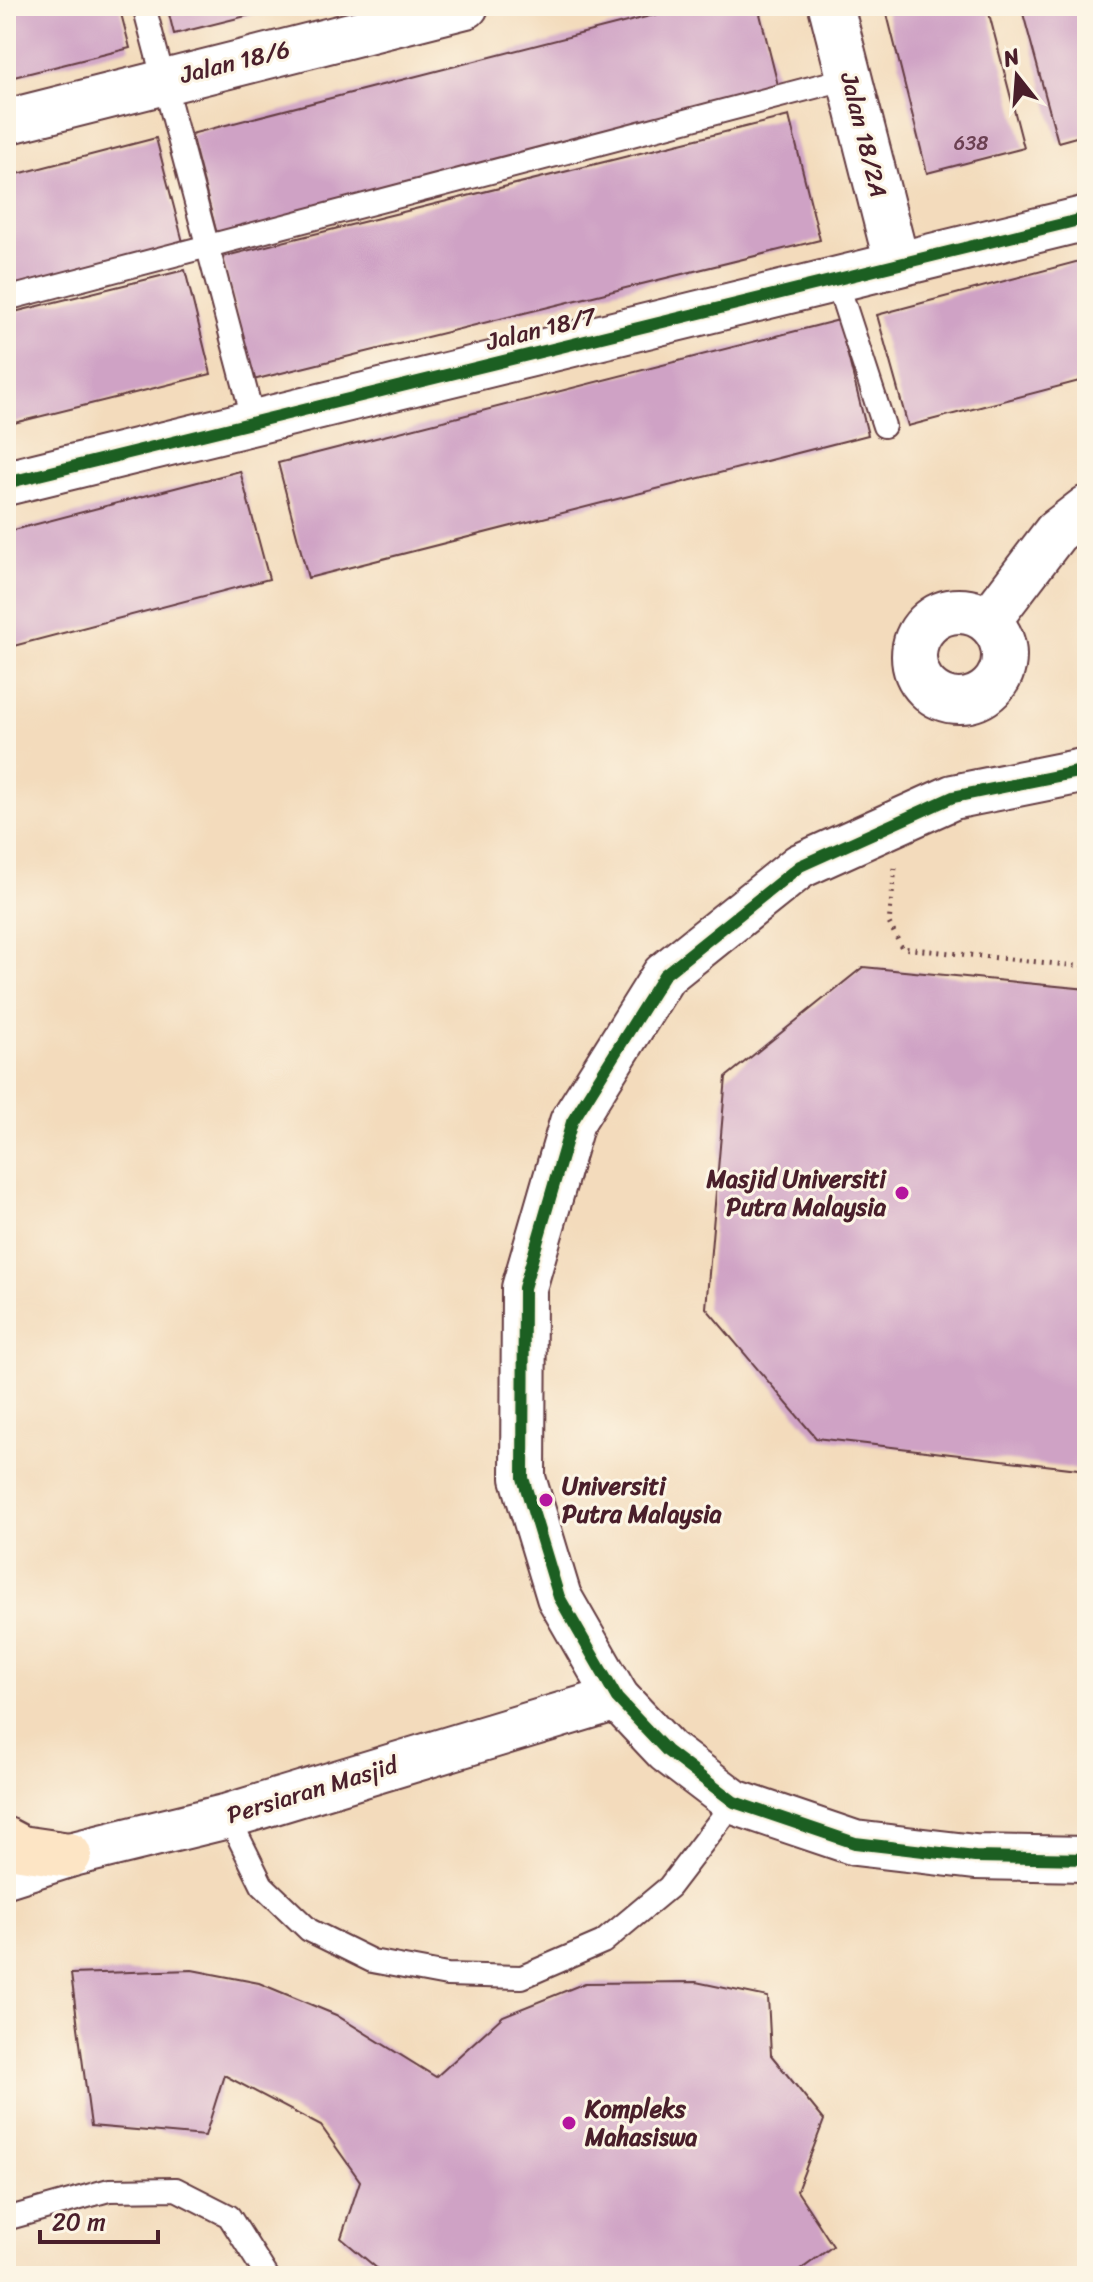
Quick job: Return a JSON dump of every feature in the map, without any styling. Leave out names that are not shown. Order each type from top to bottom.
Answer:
[{"type":"street","name":"Jalan 18/6","points":[[6,122],[466,6]]},
{"type":"street","name":"Jalan 18/2A","points":[[831,6],[897,264]]},
{"type":"street","name":"Jalan 18/7","points":[[6,483],[1087,218]]},
{"type":"street","points":[[989,620],[1056,532],[1087,508]]},
{"type":"street","points":[[1087,770],[953,797],[800,866],[664,975],[572,1122],[524,1288],[523,1478],[559,1597],[617,1698],[667,1751],[734,1802],[855,1843],[975,1857],[1087,1859]]},
{"type":"street","name":"Persiaran Masjid","points":[[6,1875],[69,1855],[228,1816],[617,1698]]},
{"type":"street","points":[[6,1840],[21,1848],[69,1855]]},
{"type":"lane","points":[[144,6],[254,422]]},
{"type":"lane","points":[[6,299],[849,78]]},
{"type":"lane","points":[[836,279],[884,426]]},
{"type":"lane","points":[[228,1816],[262,1885],[309,1930],[372,1961],[447,1975],[522,1977],[603,1942],[669,1887],[734,1802]]},
{"type":"lane","points":[[6,2219],[109,2190],[176,2189],[229,2216],[267,2276]]},
{"type":"path","points":[[884,828],[896,869],[889,923],[902,948],[1087,967]]},
{"type":"building","points":[[6,6],[119,6],[130,48],[6,79]]},
{"type":"building","points":[[167,6],[282,6],[282,7],[174,34]]},
{"type":"building","points":[[689,6],[758,6],[780,93],[218,238],[191,134]]},
{"type":"building","points":[[885,6],[987,6],[1024,148],[927,173]]},
{"type":"building","points":[[1021,6],[1087,6],[1087,134],[1058,142]]},
{"type":"building","points":[[789,116],[820,240],[253,380],[222,257]]},
{"type":"building","points":[[156,138],[184,246],[6,292],[6,177]]},
{"type":"building","points":[[1087,259],[1087,379],[908,426],[877,315]]},
{"type":"building","points":[[185,270],[211,374],[6,425],[6,314]]},
{"type":"building","points":[[839,320],[868,435],[308,578],[278,463]]},
{"type":"building","points":[[240,471],[269,579],[6,648],[6,532]]},
{"type":"building","name":"Masjid Universiti Putra Malaysia","points":[[863,967],[1087,989],[1087,1470],[816,1438],[706,1308],[726,1077]]},
{"type":"building","name":"Kompleks Mahasiswa","points":[[192,1970],[259,1983],[336,2015],[436,2077],[503,2016],[585,1983],[696,1982],[768,1997],[771,2055],[824,2120],[797,2191],[833,2246],[792,2276],[386,2276],[341,2238],[360,2181],[321,2126],[224,2075],[205,2136],[91,2126],[71,1974]]},
{"type":"cycle path","points":[[6,483],[1087,218]]},
{"type":"cycle path","points":[[1087,770],[953,797],[800,866],[664,975],[572,1122],[524,1288],[523,1478],[559,1597],[617,1698],[667,1751],[734,1802],[855,1843],[975,1857],[1087,1859]]},
{"type":"place","name":"Masjid Universiti Putra Malaysia","points":[[902,1193]]},
{"type":"place","name":"Universiti Putra Malaysia","points":[[546,1500]]},
{"type":"place","name":"Kompleks Mahasiswa","points":[[569,2123]]}]
